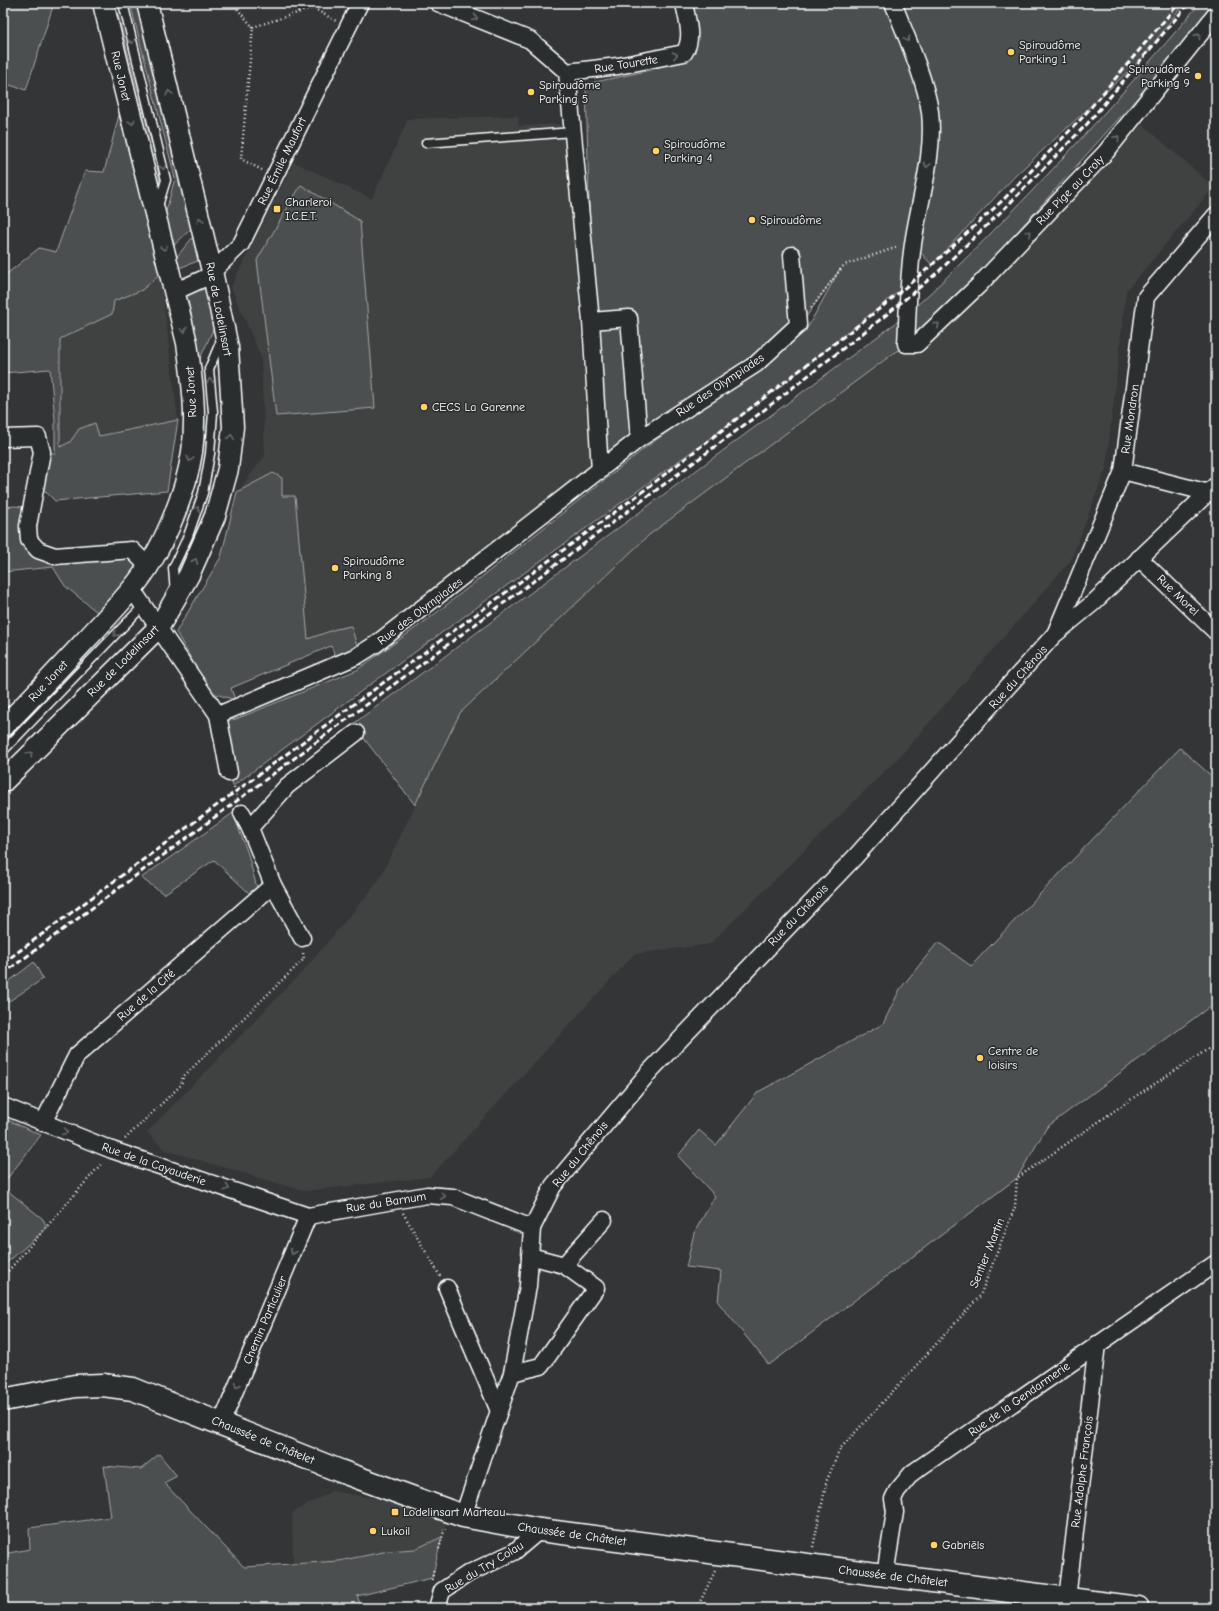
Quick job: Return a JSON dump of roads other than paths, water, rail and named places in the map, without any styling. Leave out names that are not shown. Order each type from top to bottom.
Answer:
[{"type":"main road","name":"Chaussée de Châtelet","points":[[3,1400],[75,1386],[103,1385],[133,1389],[340,1471],[463,1516],[540,1530],[1138,1608]]},
{"type":"street","name":"Rue Jonet","points":[[3,727],[34,697],[132,589],[148,566],[162,541],[180,497],[192,452],[193,388],[187,343],[103,3]]},
{"type":"street","name":"Rue de Lodelinsart","points":[[3,782],[159,627],[189,576],[215,516],[228,469],[233,427],[228,347],[212,271],[147,3]]},
{"type":"street","name":"Rue Émile Maufort","points":[[174,292],[207,277],[241,244],[360,3]]},
{"type":"street","points":[[438,3],[530,40],[567,72],[591,321],[600,470]]},
{"type":"street","name":"Rue Tourette","points":[[567,72],[618,66],[684,53],[688,47],[690,38],[684,3]]},
{"type":"street","name":"Rue Pige au Croly","points":[[893,3],[926,92],[930,117],[929,158],[910,269],[906,344],[916,344],[979,285],[1095,164],[1216,14]]},
{"type":"street","name":"Rue Mondron","points":[[1054,636],[1122,471],[1146,297],[1216,215]]},
{"type":"street","name":"Rue des Olympiades","points":[[218,715],[357,656],[376,644],[639,439],[756,364],[798,325],[792,255]]},
{"type":"street","points":[[591,321],[629,318],[639,439]]},
{"type":"street","points":[[3,438],[38,437],[42,452],[28,526],[29,540],[38,550],[55,556],[132,550],[148,566]]},
{"type":"street","points":[[1122,471],[1212,489]]},
{"type":"street","name":"Rue du Chênois","points":[[463,1516],[512,1372],[528,1286],[532,1228],[553,1186],[650,1071],[860,851],[1054,636],[1093,603],[1212,489]]},
{"type":"street","name":"Rue Morel","points":[[1139,558],[1216,632]]},
{"type":"street","points":[[132,589],[218,715],[229,773]]},
{"type":"street","points":[[250,828],[288,786],[356,733]]},
{"type":"street","points":[[242,813],[250,828],[273,885],[302,938]]},
{"type":"street","name":"Rue de la Cité","points":[[43,1123],[77,1055],[273,885]]},
{"type":"street","name":"Rue de la Cayauderie","points":[[3,1106],[112,1150],[308,1216]]},
{"type":"street","name":"Rue du Barnum","points":[[308,1216],[395,1199],[427,1195],[453,1198],[532,1228]]},
{"type":"street","name":"Chemin Particulier","points":[[221,1424],[308,1216]]},
{"type":"street","points":[[564,1265],[604,1220]]},
{"type":"street","points":[[512,1372],[541,1366],[596,1288],[564,1265],[530,1256]]},
{"type":"street","name":"Rue de la Gendarmerie","points":[[885,1575],[895,1512],[892,1499],[912,1473],[1216,1263]]},
{"type":"street","points":[[448,1288],[499,1411]]},
{"type":"street","name":"Rue Adolphe François","points":[[1068,1599],[1097,1344]]},
{"type":"street","name":"Rue du Try Colau","points":[[437,1608],[442,1590],[469,1573],[514,1552],[540,1530]]},
{"type":"lane","points":[[123,3],[166,180],[155,217]]},
{"type":"lane","points":[[426,143],[546,129],[573,132]]},
{"type":"lane","name":"Rue de Lodelinsart","points":[[3,752],[143,606]]},
{"type":"railway","points":[[3,963],[638,495],[883,306],[932,265],[1003,200],[1081,119],[1179,3]]},
{"type":"railway","points":[[3,974],[755,417],[886,315],[938,272],[1008,205],[1087,124],[1189,3]]},
{"type":"place","name":"Spiroudôme Parking 1","points":[[1011,52]]},
{"type":"place","name":"Spiroudôme Parking 9","points":[[1198,76]]},
{"type":"place","name":"Spiroudôme Parking 5","points":[[531,92]]},
{"type":"place","name":"Spiroudôme Parking 4","points":[[656,151]]},
{"type":"place","name":"Charleroi I.C.E.T.","points":[[277,209]]},
{"type":"place","name":"Spiroudôme","points":[[752,220]]},
{"type":"place","name":"CECS La Garenne","points":[[424,407]]},
{"type":"place","name":"Spiroudôme Parking 8","points":[[335,568]]},
{"type":"place","name":"Centre de loisirs","points":[[980,1058]]},
{"type":"place","name":"Lodelinsart Marteau","points":[[395,1512]]},
{"type":"place","name":"Lukoil","points":[[373,1531]]},
{"type":"place","name":"Gabriëls","points":[[934,1545]]}]
